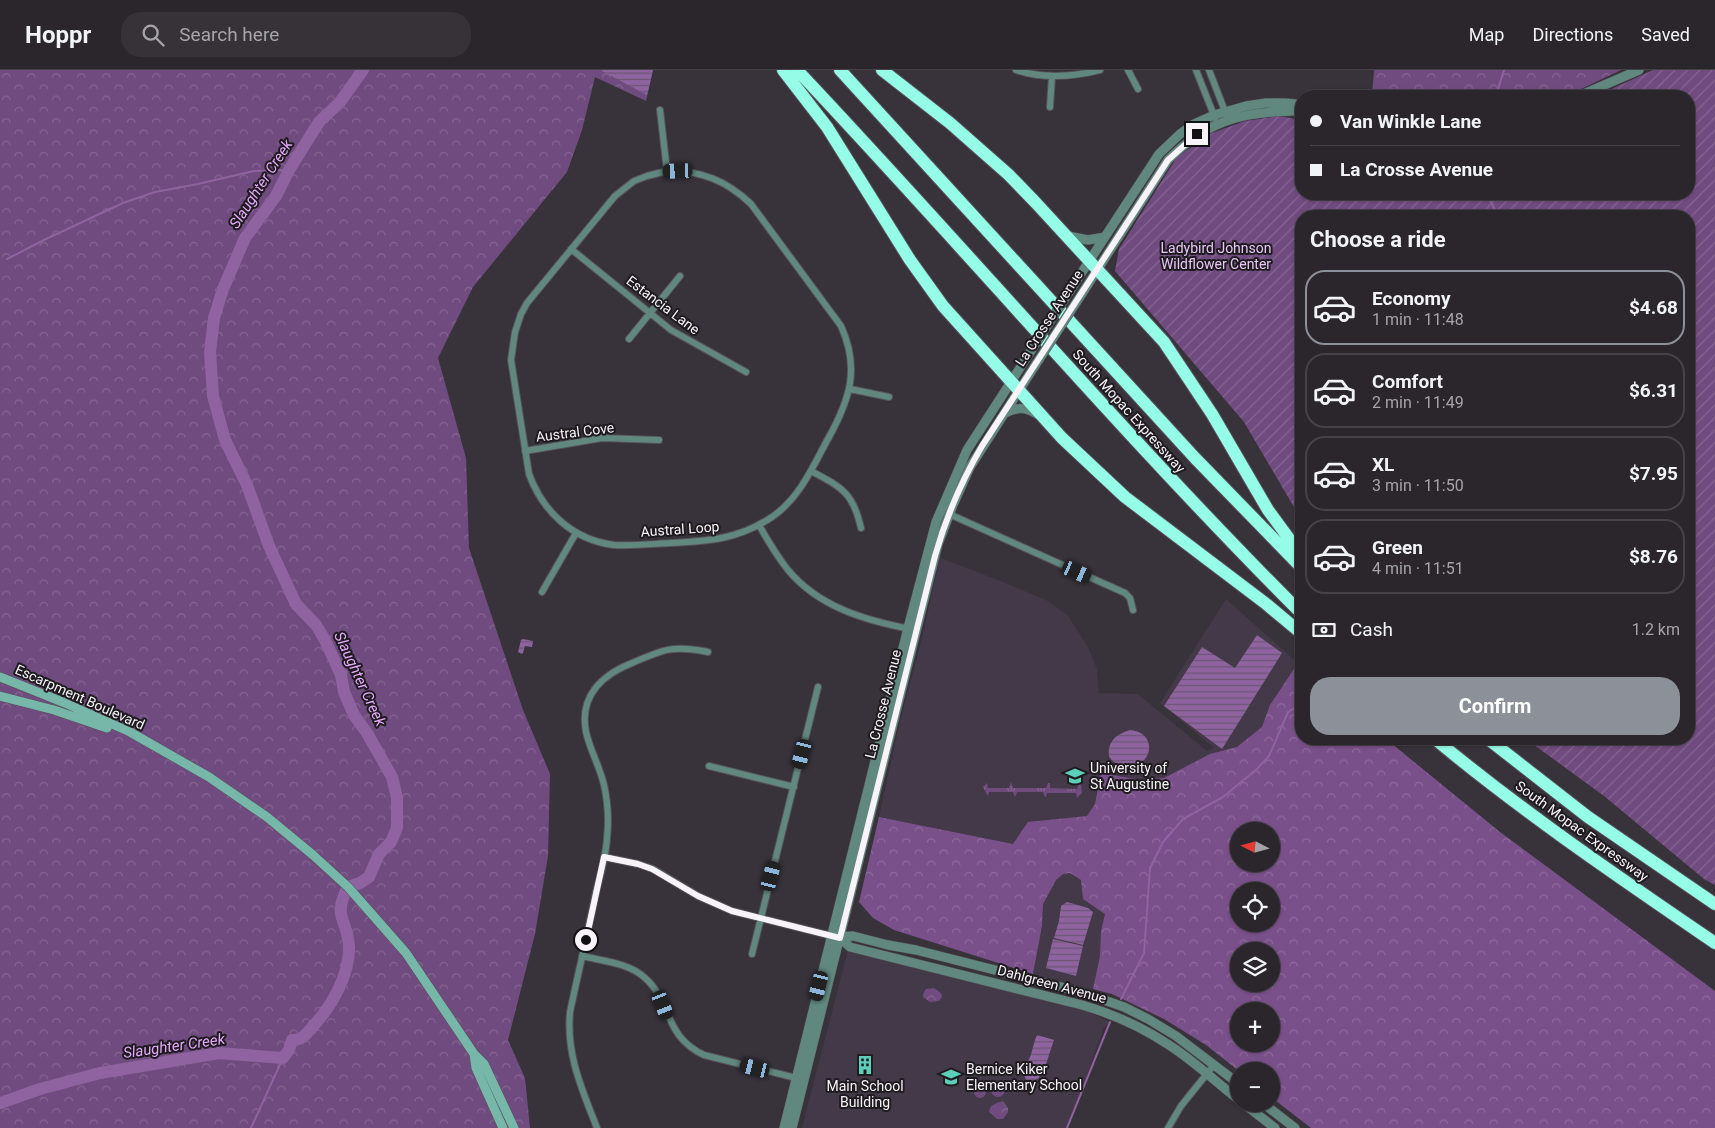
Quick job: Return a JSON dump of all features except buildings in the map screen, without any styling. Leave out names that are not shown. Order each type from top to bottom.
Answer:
[{"type":"highway","points":[[784,70],[827,127],[910,260],[944,306],[1062,438],[1125,497],[1295,628]]},
{"type":"highway","name":"South Mopac Expressway","points":[[797,70],[1152,458],[1295,607]]},
{"type":"highway","name":"South Mopac Expressway","points":[[840,70],[1195,458],[1295,560]]},
{"type":"highway","points":[[882,70],[950,123],[1002,169],[1036,202],[1164,342],[1212,414],[1268,510],[1295,547]]},
{"type":"highway","name":"South Mopac Expressway","points":[[1442,745],[1564,838],[1715,943]]},
{"type":"highway","name":"South Mopac Expressway","points":[[1496,745],[1588,817],[1715,904]]},
{"type":"main road","name":"Escarpment Boulevard","points":[[0,677],[130,732],[196,769],[268,817],[313,854],[348,887],[406,953],[474,1054],[484,1064],[514,1128]]},
{"type":"main road","name":"Escarpment Boulevard","points":[[0,696],[91,721],[149,743]]},
{"type":"main road","name":"Escarpment Boulevard","points":[[474,1054],[476,1068],[504,1128]]},
{"type":"street","points":[[1016,70],[1052,76],[1075,76],[1100,70]]},
{"type":"street","points":[[1128,70],[1138,89]]},
{"type":"street","points":[[1196,70],[1215,119]]},
{"type":"street","points":[[1209,70],[1227,115]]},
{"type":"street","points":[[1593,90],[1639,70]]},
{"type":"street","points":[[1050,107],[1052,76]]},
{"type":"street","points":[[660,110],[667,171]]},
{"type":"street","name":"La Crosse Avenue","points":[[784,1128],[800,1079],[836,937],[912,629],[928,549],[944,502],[967,450],[1016,385],[1036,364],[1082,292],[1104,237],[1159,154],[1180,134],[1194,124],[1227,115],[1295,111]]},
{"type":"street","name":"La Crosse Avenue","points":[[912,629],[949,514],[973,462],[1004,413],[1027,357],[1073,286],[1093,265],[1168,160],[1215,119]]},
{"type":"street","name":"Austral Loop","points":[[667,171],[686,171],[712,177],[737,191],[751,204],[840,326],[847,343],[851,362],[850,389],[842,413],[796,495],[774,516],[759,525],[722,539],[625,545],[602,543],[576,533],[552,514],[539,496],[529,474],[511,352],[521,314],[527,303],[571,250],[606,204],[625,188],[647,176],[667,171]]},
{"type":"street","points":[[1066,236],[1088,240],[1104,237]]},
{"type":"street","name":"Estancia Lane","points":[[571,250],[678,334],[746,372]]},
{"type":"street","points":[[629,339],[680,276]]},
{"type":"street","points":[[850,389],[889,397]]},
{"type":"street","points":[[1004,413],[1014,409],[1029,409],[1045,418]]},
{"type":"street","name":"Austral Cove","points":[[525,451],[602,438],[659,440]]},
{"type":"street","points":[[811,471],[838,486],[844,492],[856,508],[861,528]]},
{"type":"street","points":[[949,514],[1125,593],[1130,598],[1134,610]]},
{"type":"street","points":[[759,525],[788,570],[802,585],[822,600],[856,615],[912,629]]},
{"type":"street","points":[[542,592],[576,533]]},
{"type":"street","points":[[597,1128],[572,1060],[569,1042],[570,1012],[604,857],[608,823],[607,798],[586,727],[587,706],[592,694],[601,681],[610,673],[660,650],[683,648],[708,652]]},
{"type":"street","points":[[752,954],[818,687]]},
{"type":"street","points":[[709,766],[794,787]]},
{"type":"street","name":"Dahlgreen Avenue","points":[[604,857],[652,869],[708,901],[732,911],[836,937],[853,936],[916,950],[1098,997],[1148,1019],[1176,1036],[1230,1077]]},
{"type":"street","name":"Dahlgreen Avenue","points":[[836,937],[850,947],[1082,1005],[1110,1014],[1169,1045],[1230,1093]]},
{"type":"street","points":[[582,956],[623,966],[644,977],[656,990],[677,1035],[698,1052],[800,1079]]},
{"type":"street","points":[[1168,1128],[1181,1106],[1214,1065]]},
{"type":"street","name":"La Crosse Avenue","points":[[792,1128],[800,1079]]},
{"type":"street","points":[[1254,1112],[1275,1128]]},
{"type":"street","points":[[1274,1112],[1295,1128]]},
{"type":"shaded area","points":[[653,70],[647,95],[602,71]]},
{"type":"shaded area","name":"University of St Augustine","points":[[940,558],[1048,601],[1068,616],[1088,647],[1097,669],[1099,693],[1138,694],[1207,751],[1214,748],[1160,703],[1226,599],[1295,661],[1295,676],[1112,994],[1033,974],[1042,926],[1045,851],[879,817],[900,721],[919,650]]},
{"type":"shaded area","points":[[1257,635],[1282,653],[1222,749],[1164,706],[1202,647],[1235,668]]},
{"type":"shaded area","points":[[521,640],[533,641],[532,647],[525,646],[522,654],[518,652]]},
{"type":"shaded area","points":[[1130,730],[1145,736],[1149,748],[1148,754],[1140,763],[1129,765],[1115,763],[1109,756],[1111,742],[1117,736]]},
{"type":"shaded area","points":[[1067,902],[1088,908],[1093,912],[1083,945],[1054,938],[1061,906]]},
{"type":"shaded area","points":[[1053,939],[1083,946],[1076,976],[1046,968]]},
{"type":"shaded area","name":"Bernice Kiker Elementary School","points":[[848,950],[1084,1009],[1110,1022],[1104,1027],[1068,1128],[802,1128]]},
{"type":"shaded area","points":[[1037,1035],[1054,1040],[1045,1067],[1038,1079],[1027,1082],[1021,1068],[1025,1066],[1030,1058]]},
{"type":"green space","points":[[0,70],[653,70],[646,101],[595,77],[582,130],[567,172],[473,287],[438,358],[466,458],[469,548],[523,710],[550,774],[548,856],[535,934],[508,1040],[525,1078],[530,1128],[0,1128]]},
{"type":"green space","points":[[1374,70],[1621,70],[1579,90],[1372,90]]},
{"type":"green space","name":"Ladybird Johnson Wildflower Center","points":[[1653,70],[1715,70],[1715,885],[1704,879],[1604,796],[1534,745],[1695,745],[1695,210],[1295,210],[1295,509],[1244,422],[1115,271],[1119,249],[1177,157],[1212,133],[1245,121],[1279,116],[1295,119],[1295,200],[1695,200],[1695,90],[1609,90]]},
{"type":"green space","points":[[1295,668],[1295,745],[1393,745],[1500,832],[1715,991],[1715,1128],[1311,1128],[1280,1104],[1280,1062],[1230,1062],[1230,1064],[1206,1045],[1164,1019],[1112,994],[1093,989],[1100,956],[1101,931],[1105,914],[1083,899],[1081,880],[1070,873],[1063,874],[1056,880],[1043,904],[1042,926],[1033,974],[894,930],[873,918],[859,902],[879,817],[1013,844],[1028,822],[1087,816],[1095,804],[1101,773],[1140,780],[1164,778],[1210,754],[1237,747],[1262,727],[1270,705]]},
{"type":"green space","points":[[1011,782],[1013,788],[1046,788],[1048,783],[1050,783],[1050,788],[1077,789],[1079,783],[1082,793],[1077,798],[1076,793],[1047,793],[1045,797],[1043,792],[1017,792],[1015,797],[1013,792],[989,792],[988,796],[983,787],[987,783],[988,788],[1009,788]]},
{"type":"green space","points":[[934,988],[941,993],[942,997],[939,1001],[930,1002],[923,997],[923,994],[926,989]]},
{"type":"green space","points":[[998,1083],[1003,1085],[1005,1090],[1003,1095],[998,1097],[993,1095],[991,1090],[993,1085]]},
{"type":"green space","points":[[982,1086],[985,1087],[985,1097],[978,1098],[975,1097],[974,1090],[975,1087]]},
{"type":"green space","points":[[1003,1101],[1008,1108],[1008,1112],[1003,1119],[997,1119],[989,1112],[990,1107]]},
{"type":"waterway","points":[[356,70],[354,74],[357,78]]},
{"type":"waterway","name":"Slaughter Creek","points":[[0,1103],[40,1089],[100,1073],[219,1053],[283,1058],[289,1050],[292,1040],[302,1038],[307,1033],[327,1009],[339,989],[349,957],[348,937],[341,911],[343,897],[348,887],[360,883],[369,877],[379,854],[391,842],[397,828],[397,798],[392,777],[367,733],[354,715],[344,692],[341,675],[325,640],[316,625],[296,604],[269,546],[247,485],[225,440],[213,396],[210,352],[214,318],[223,289],[245,238],[276,196],[289,170],[319,122],[340,102],[363,70]]},
{"type":"waterway","points":[[1498,90],[1504,70]]},
{"type":"waterway","points":[[7,259],[123,203],[155,192],[254,171],[289,170]]},
{"type":"waterway","points":[[1490,200],[1495,210]]},
{"type":"waterway","points":[[1121,999],[1144,953],[1150,868],[1163,842],[1183,819],[1223,797],[1257,769],[1269,756],[1288,712],[1295,708]]},
{"type":"waterway","points":[[1067,1128],[1110,1022]]},
{"type":"waterway","points":[[251,1128],[283,1058]]},
{"type":"place","name":"University of St Augustine","points":[[1075,776]]},
{"type":"place","name":"Main School Building","points":[[865,1065]]},
{"type":"place","name":"Bernice Kiker Elementary School","points":[[951,1077]]},
{"type":"route","points":[[586,940],[604,857],[652,869],[698,896],[732,911],[840,938],[935,556],[959,489],[982,446],[1110,251],[1145,194],[1168,160],[1181,146],[1197,134]]}]
